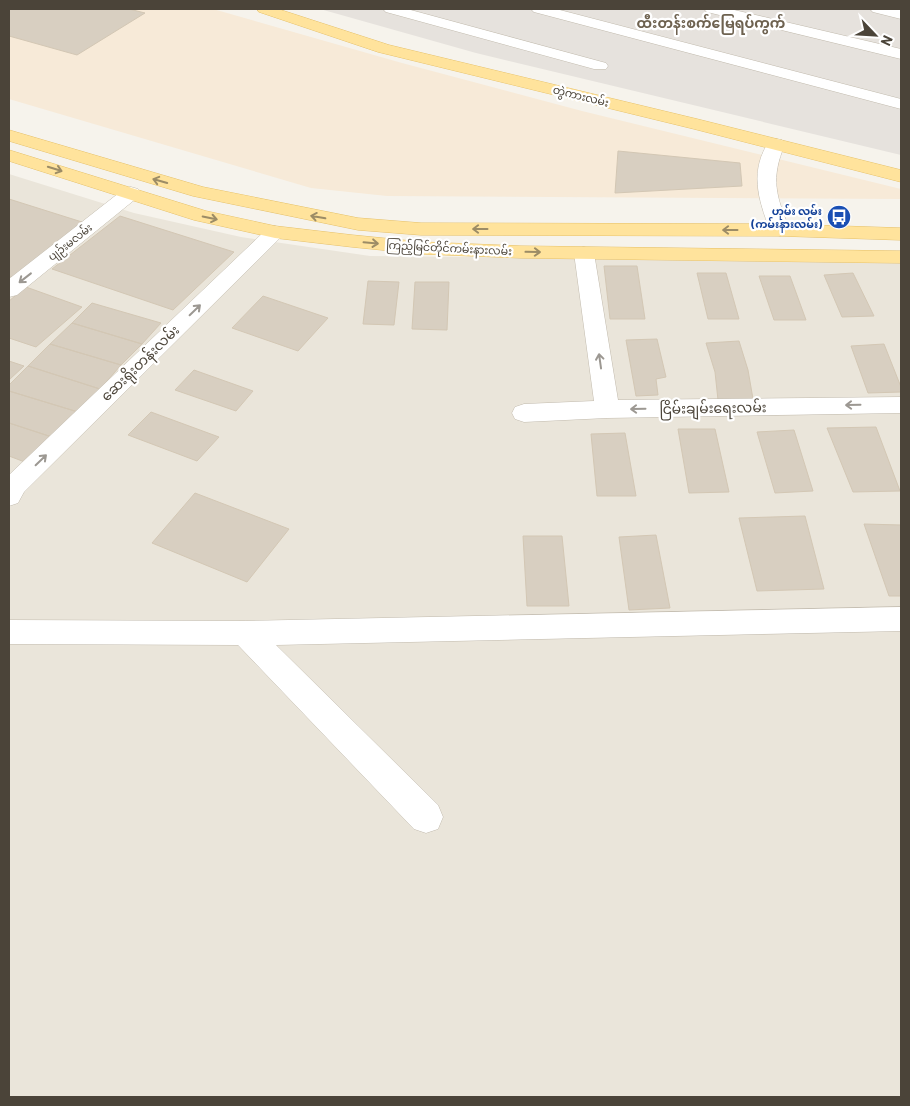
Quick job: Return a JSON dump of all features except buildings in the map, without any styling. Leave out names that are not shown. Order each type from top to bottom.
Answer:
[{"type":"main road","name":"တွဲကားလမ်း","points":[[264,9],[384,48],[901,176]]},
{"type":"main road","name":"ကြည့်မြင်တိုင်ကမ်းနားလမ်း","points":[[9,135],[200,192],[358,224],[421,229],[780,230],[901,234]]},
{"type":"main road","name":"ကြည့်မြင်တိုင်ကမ်းနားလမ်း","points":[[9,155],[201,216],[275,232],[422,248],[584,253],[901,257]]},
{"type":"street","points":[[391,9],[600,66]]},
{"type":"street","points":[[539,9],[901,104]]},
{"type":"street","points":[[712,9],[901,54]]},
{"type":"street","points":[[878,9],[901,14]]},
{"type":"street","points":[[776,144],[764,180],[768,202],[780,230]]},
{"type":"street","name":"ပျဉ်းမလမ်း","points":[[9,290],[132,193]]},
{"type":"street","name":"ဆေးရိုးတန်းလမ်း","points":[[10,489],[275,232]]},
{"type":"street","points":[[584,253],[607,410]]},
{"type":"street","name":"ငြိမ်းချမ်းရေးလမ်း","points":[[524,414],[607,410],[901,404]]},
{"type":"street","points":[[9,632],[245,633],[901,619]]},
{"type":"street","points":[[245,633],[426,818]]},
{"type":"shaded area","points":[[9,9],[213,9],[402,63],[582,111],[901,189],[901,199],[387,196],[311,188],[9,99]]},
{"type":"shaded area","points":[[320,9],[901,9],[901,155],[476,53]]},
{"type":"shaded area","points":[[9,174],[134,213],[241,237],[370,256],[901,262],[901,1097],[9,1097]]},
{"type":"place","name":"ဟုမ်း လမ်း (ကမ်းနားလမ်း)","points":[[839,217]]},
{"type":"district","name":"ထီးတန်းစက်မြေရပ်ကွက်","points":[[711,23]]}]
